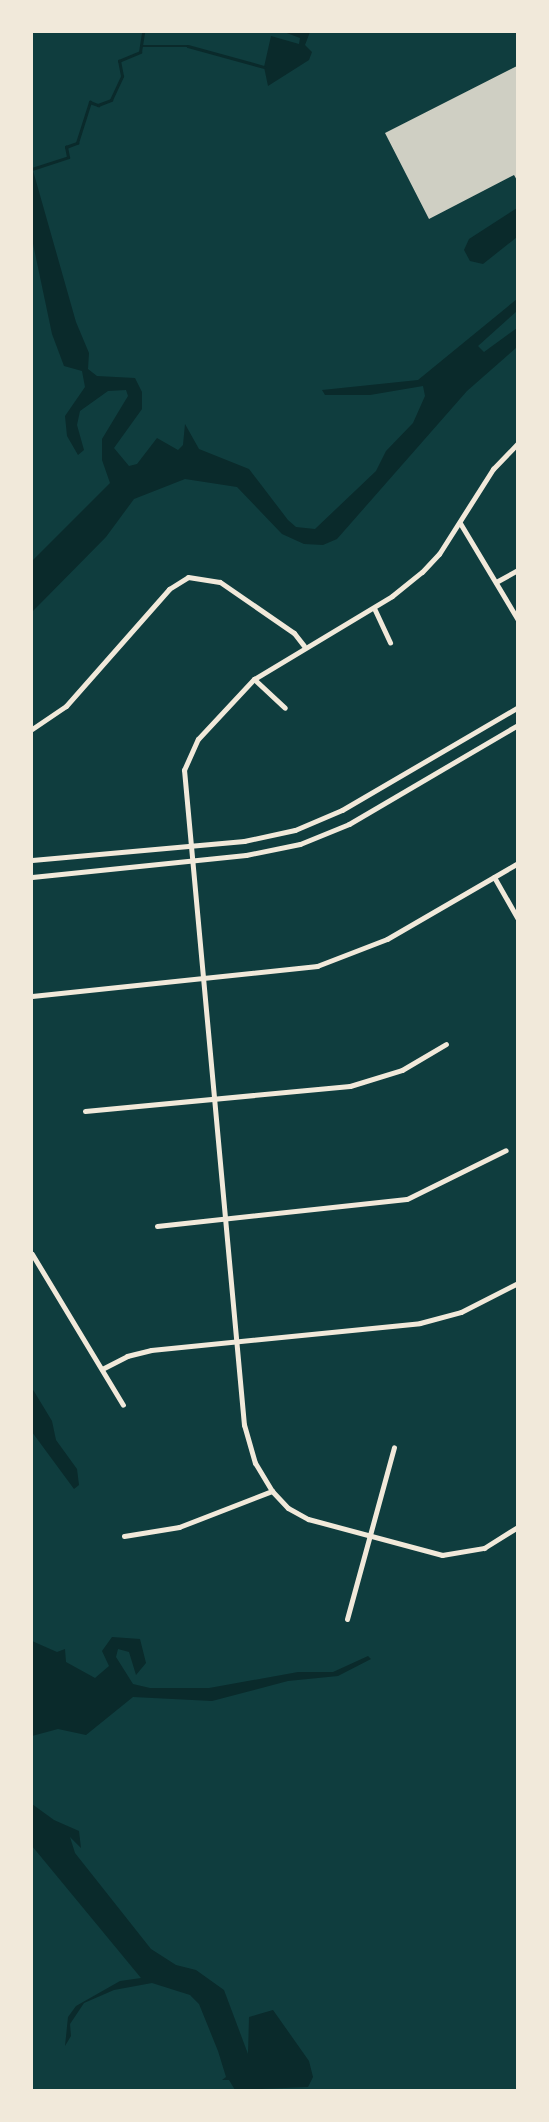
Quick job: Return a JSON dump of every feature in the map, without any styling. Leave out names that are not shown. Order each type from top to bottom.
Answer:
[{"type":"street","points":[[517,443],[493,469],[460,523],[422,572],[374,608],[304,646],[254,679],[189,754],[183,781],[246,1437],[272,1491],[288,1508],[308,1518],[458,1555],[484,1549],[517,1527]]},
{"type":"street","points":[[460,523],[517,620]]},
{"type":"street","points":[[496,582],[517,570]]},
{"type":"street","points":[[32,729],[66,706],[169,589],[188,577],[220,582],[294,633],[304,646]]},
{"type":"street","points":[[374,608],[390,642]]},
{"type":"street","points":[[254,679],[285,708]]},
{"type":"street","points":[[32,860],[268,837],[317,822],[517,707]]},
{"type":"street","points":[[32,877],[273,852],[324,835],[517,725]]},
{"type":"street","points":[[32,996],[299,970],[339,960],[387,939],[517,863]]},
{"type":"street","points":[[494,877],[517,919]]},
{"type":"street","points":[[86,1111],[350,1086],[402,1070],[446,1044]]},
{"type":"street","points":[[157,1226],[407,1199],[435,1189],[506,1150]]},
{"type":"street","points":[[32,1254],[123,1405]]},
{"type":"street","points":[[102,1369],[151,1350],[420,1323],[461,1312],[517,1283]]},
{"type":"street","points":[[347,1619],[394,1447]]},
{"type":"street","points":[[124,1536],[179,1527],[272,1491]]},
{"type":"water","points":[[284,32],[310,32],[305,45],[312,52],[309,60],[268,86],[264,67],[271,36],[299,44],[300,38]]},
{"type":"water","points":[[32,167],[76,322],[89,353],[88,369],[97,376],[135,378],[142,392],[142,409],[114,448],[129,466],[137,464],[157,438],[178,450],[183,445],[185,424],[199,449],[249,469],[288,520],[296,527],[315,529],[376,471],[386,451],[413,423],[425,396],[423,386],[370,395],[325,395],[322,390],[418,380],[517,299],[517,311],[478,346],[484,352],[517,328],[517,347],[467,391],[337,539],[323,545],[304,544],[282,534],[237,487],[185,479],[134,499],[106,537],[32,612],[32,561],[110,483],[102,460],[102,439],[128,396],[126,390],[108,391],[80,411],[77,425],[84,450],[78,455],[67,436],[65,416],[85,387],[82,371],[64,366],[52,334],[32,239]]},
{"type":"water","points":[[517,208],[517,237],[483,264],[470,261],[464,250],[469,239]]},
{"type":"water","points":[[32,1388],[52,1421],[56,1440],[77,1469],[79,1485],[74,1489],[32,1432]]},
{"type":"water","points":[[112,1637],[140,1639],[146,1663],[136,1675],[129,1652],[118,1649],[116,1657],[133,1684],[150,1688],[209,1688],[298,1672],[333,1672],[368,1656],[371,1659],[338,1676],[288,1681],[212,1701],[133,1697],[86,1735],[58,1729],[32,1736],[32,1641],[57,1652],[65,1649],[66,1662],[95,1678],[109,1666],[102,1651]]},
{"type":"water","points":[[32,1804],[54,1820],[79,1831],[81,1848],[70,1837],[75,1853],[151,1949],[176,1965],[196,1970],[224,1990],[248,2054],[249,2017],[273,2010],[309,2061],[313,2077],[308,2087],[235,2090],[229,2080],[222,2080],[226,2077],[199,2004],[190,1995],[152,1983],[114,1990],[84,2003],[70,2024],[71,2036],[65,2046],[68,2017],[76,2006],[120,1981],[141,1978],[32,1846]]},
{"type":"building","points":[[517,66],[518,182],[514,175],[429,219],[385,133]]},
{"type":"waterway","points":[[32,169],[68,157],[66,147],[77,143],[90,102],[98,105],[111,100],[122,76],[119,61],[140,52],[143,32]]},
{"type":"waterway","points":[[142,46],[188,46],[264,67]]}]
